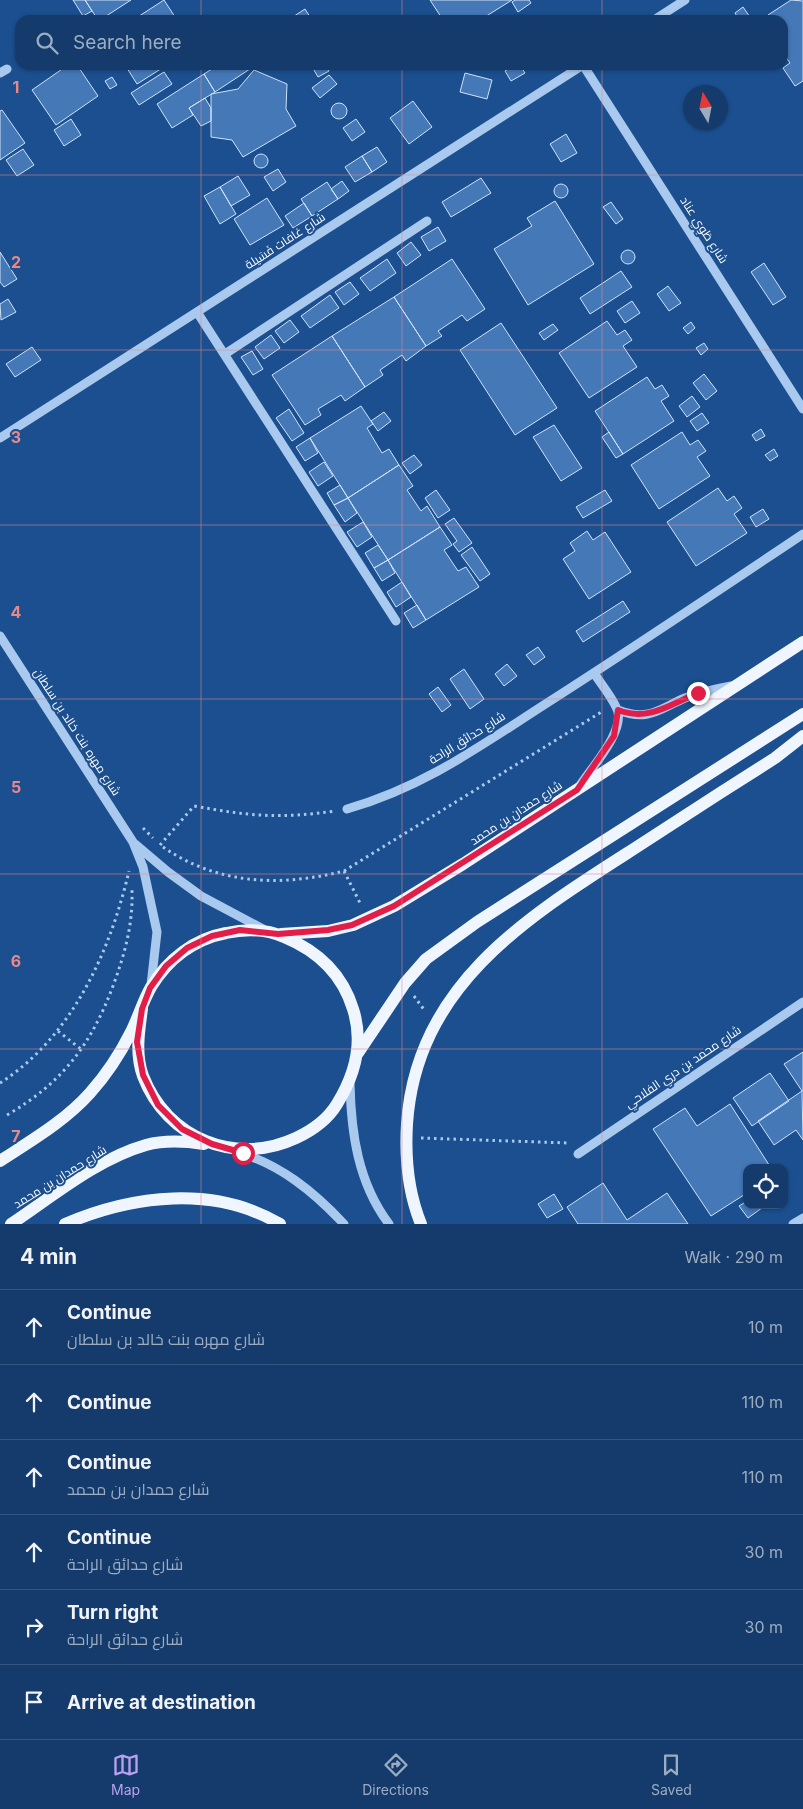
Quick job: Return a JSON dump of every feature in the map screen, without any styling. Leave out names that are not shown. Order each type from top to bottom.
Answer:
[{"type":"main road","name":"شارع حمدان بن محمد","points":[[273,933],[328,930],[368,919],[394,906],[464,864],[803,642]]},
{"type":"main road","points":[[358,1052],[404,982],[426,959],[477,922],[803,714]]},
{"type":"main road","points":[[421,1224],[411,1191],[406,1138],[409,1102],[414,1075],[434,1024],[450,997],[470,973],[524,924],[580,883],[775,758],[803,736]]},
{"type":"main road","points":[[0,1161],[50,1129],[90,1094],[120,1052],[142,1009],[150,988],[166,966],[187,948],[204,940],[240,930],[273,933],[307,946],[335,973],[348,992],[357,1022],[358,1052],[350,1083],[333,1110],[309,1132],[279,1146],[247,1150],[213,1145],[182,1129],[158,1105],[143,1075],[137,1042],[142,1009]]},
{"type":"main road","name":"شارع حمدان بن محمد","points":[[11,1224],[120,1155],[147,1145],[162,1143],[213,1145]]},
{"type":"main road","points":[[65,1224],[101,1209],[129,1202],[162,1198],[215,1202],[255,1211],[280,1224]]},
{"type":"street","points":[[662,15],[685,0]]},
{"type":"street","name":"شارع غافات فَسَيلة","points":[[0,438],[575,70]]},
{"type":"street","name":"شارع طَوِي عناد","points":[[586,70],[803,409]]},
{"type":"street","points":[[225,354],[426,221]]},
{"type":"street","points":[[197,312],[396,621]]},
{"type":"street","name":"شارع حدائق الراحة","points":[[347,809],[384,798],[440,771],[594,673],[803,534]]},
{"type":"street","name":"شارع مهره بنت خالد بن سلطان","points":[[0,636],[133,842],[143,867],[157,932],[150,988]]},
{"type":"street","points":[[594,673],[618,710],[628,714],[649,715],[698,693],[735,686]]},
{"type":"street","points":[[577,790],[614,736],[618,710]]},
{"type":"street","name":"شارع مهره بنت خالد بن سلطان","points":[[133,842],[168,872],[201,896],[273,933]]},
{"type":"street","name":"شارع محمد بن دري الفلاحي","points":[[578,1154],[803,1002]]},
{"type":"street","points":[[350,1083],[350,1115],[357,1155],[373,1196],[390,1224]]},
{"type":"street","points":[[213,1145],[243,1153],[270,1165],[296,1180],[323,1202],[344,1224]]},
{"type":"street","points":[[793,1224],[803,1218]]},
{"type":"path","points":[[160,844],[194,806],[241,815],[267,817],[294,817],[347,809]]},
{"type":"path","points":[[0,1083],[36,1056],[58,1031],[76,1004],[104,950],[123,896],[129,869],[133,910],[126,952],[103,1012],[82,1050],[60,1076],[44,1091],[7,1115]]},
{"type":"path","points":[[344,870],[368,919]]},
{"type":"path","points":[[404,982],[434,1024]]},
{"type":"path","points":[[58,1031],[82,1050]]},
{"type":"path","points":[[406,1138],[592,1144]]},
{"type":"building","points":[[73,0],[85,0],[92,11],[82,15]]},
{"type":"building","points":[[85,0],[131,0],[108,15],[95,15]]},
{"type":"building","points":[[164,0],[174,15],[141,15]]},
{"type":"building","points":[[430,0],[512,0],[488,15],[440,15]]},
{"type":"building","points":[[515,0],[529,0],[531,3],[518,12],[512,2]]},
{"type":"building","points":[[791,0],[803,1],[803,81],[795,86],[784,70],[788,70],[788,64],[790,63],[788,60],[788,15],[768,15]]},
{"type":"building","points":[[743,7],[749,15],[736,15],[735,13]]},
{"type":"building","points":[[305,9],[309,15],[296,15]]},
{"type":"building","points":[[61,70],[80,70],[98,96],[56,125],[32,90]]},
{"type":"building","points":[[128,70],[159,70],[137,84]]},
{"type":"building","points":[[210,70],[248,70],[215,92],[204,74]]},
{"type":"building","points":[[254,70],[287,84],[286,109],[296,126],[243,157],[232,140],[211,137],[211,94],[238,89]]},
{"type":"building","points":[[314,70],[329,71],[318,77]]},
{"type":"building","points":[[523,70],[525,73],[511,81],[505,71]]},
{"type":"building","points":[[164,72],[172,84],[139,105],[131,93]]},
{"type":"building","points":[[465,73],[492,80],[487,99],[460,92]]},
{"type":"building","points":[[204,74],[215,92],[189,108],[193,115],[172,128],[157,104]]},
{"type":"building","points":[[329,75],[337,84],[320,98],[312,88]]},
{"type":"building","points":[[112,77],[117,85],[110,89],[105,81]]},
{"type":"building","points":[[205,98],[211,108],[211,121],[201,126],[189,108]]},
{"type":"building","points":[[413,101],[432,127],[409,144],[390,118]]},
{"type":"building","points":[[339,103],[347,111],[339,119],[331,111]]},
{"type":"building","points":[[2,110],[25,143],[0,160],[0,111]]},
{"type":"building","points":[[71,119],[81,135],[64,146],[54,130]]},
{"type":"building","points":[[356,119],[365,132],[352,141],[343,128]]},
{"type":"building","points":[[566,134],[577,153],[561,162],[550,144]]},
{"type":"building","points":[[377,147],[387,162],[372,172],[362,156]]},
{"type":"building","points":[[23,149],[34,165],[17,176],[6,160]]},
{"type":"building","points":[[261,154],[266,156],[268,161],[266,166],[261,168],[256,166],[254,161],[256,156]]},
{"type":"building","points":[[362,156],[372,172],[355,182],[345,167]]},
{"type":"building","points":[[278,169],[286,182],[273,191],[264,177]]},
{"type":"building","points":[[238,176],[250,195],[231,206],[220,187]]},
{"type":"building","points":[[481,178],[491,193],[451,217],[442,202]]},
{"type":"building","points":[[342,181],[349,191],[338,199],[331,189]]},
{"type":"building","points":[[327,182],[338,199],[312,216],[301,199]]},
{"type":"building","points":[[558,184],[564,184],[568,191],[564,198],[558,198],[554,194],[554,188]]},
{"type":"building","points":[[220,187],[236,214],[220,224],[204,196]]},
{"type":"building","points":[[267,198],[284,225],[250,245],[234,219]]},
{"type":"building","points":[[555,201],[594,264],[528,305],[494,249],[532,226],[527,218]]},
{"type":"building","points":[[611,202],[623,219],[616,224],[603,207]]},
{"type":"building","points":[[304,203],[312,216],[293,228],[285,216]]},
{"type":"building","points":[[438,227],[446,241],[429,251],[421,237]]},
{"type":"building","points":[[411,242],[421,255],[406,266],[397,253]]},
{"type":"building","points":[[625,250],[631,250],[635,257],[631,264],[625,264],[621,260],[621,254]]},
{"type":"building","points":[[0,252],[17,279],[4,287],[0,282]]},
{"type":"building","points":[[387,259],[396,273],[370,291],[360,278]]},
{"type":"building","points":[[452,259],[485,309],[467,321],[462,315],[438,331],[442,336],[426,346],[394,297]]},
{"type":"building","points":[[764,263],[786,297],[773,305],[751,272]]},
{"type":"building","points":[[621,271],[632,287],[590,314],[580,298]]},
{"type":"building","points":[[350,282],[359,294],[344,305],[335,292]]},
{"type":"building","points":[[668,286],[681,303],[669,311],[657,294]]},
{"type":"building","points":[[330,295],[339,308],[310,328],[301,316]]},
{"type":"building","points":[[394,297],[426,346],[406,361],[402,355],[380,370],[383,375],[365,387],[332,336]]},
{"type":"building","points":[[8,299],[16,312],[1,320],[0,304]]},
{"type":"building","points":[[632,301],[640,313],[625,323],[617,311]]},
{"type":"building","points":[[290,320],[299,332],[284,343],[275,331]]},
{"type":"building","points":[[607,321],[617,335],[625,330],[632,340],[623,346],[637,367],[589,398],[559,353]]},
{"type":"building","points":[[691,322],[695,328],[688,334],[683,328]]},
{"type":"building","points":[[501,323],[557,408],[515,435],[460,350]]},
{"type":"building","points":[[553,324],[558,330],[544,340],[539,333]]},
{"type":"building","points":[[271,335],[280,348],[264,359],[255,347]]},
{"type":"building","points":[[332,336],[365,387],[345,401],[341,395],[318,409],[321,415],[305,425],[272,375]]},
{"type":"building","points":[[704,343],[708,349],[701,355],[696,348]]},
{"type":"building","points":[[32,347],[41,360],[15,377],[6,364]]},
{"type":"building","points":[[252,351],[263,369],[253,375],[241,357]]},
{"type":"building","points":[[704,374],[717,391],[706,400],[693,383]]},
{"type":"building","points":[[647,377],[655,389],[662,385],[669,396],[661,401],[674,421],[623,454],[595,411]]},
{"type":"building","points":[[692,396],[700,407],[687,417],[679,406]]},
{"type":"building","points":[[361,406],[373,424],[367,428],[382,453],[389,449],[399,465],[348,498],[310,438]]},
{"type":"building","points":[[289,409],[304,433],[292,441],[276,418]]},
{"type":"building","points":[[384,412],[391,421],[378,431],[371,421]]},
{"type":"building","points":[[702,413],[709,423],[697,431],[690,421]]},
{"type":"building","points":[[554,425],[582,468],[561,481],[533,437]]},
{"type":"building","points":[[761,429],[765,436],[756,441],[752,435]]},
{"type":"building","points":[[609,432],[623,454],[616,458],[602,437]]},
{"type":"building","points":[[682,432],[690,445],[698,440],[706,451],[697,457],[710,476],[659,509],[631,465]]},
{"type":"building","points":[[310,438],[318,453],[305,461],[296,447]]},
{"type":"building","points":[[774,449],[778,456],[770,461],[765,455]]},
{"type":"building","points":[[414,455],[422,465],[410,474],[402,463]]},
{"type":"building","points":[[324,462],[333,476],[318,486],[309,472]]},
{"type":"building","points":[[399,465],[413,486],[407,490],[421,511],[427,506],[440,527],[388,560],[348,498]]},
{"type":"building","points":[[340,485],[348,498],[334,505],[327,493]]},
{"type":"building","points":[[718,488],[727,501],[734,496],[742,508],[734,514],[747,533],[696,566],[667,522]]},
{"type":"building","points":[[436,490],[450,510],[438,518],[425,498]]},
{"type":"building","points":[[605,490],[612,501],[583,518],[576,507]]},
{"type":"building","points":[[348,498],[357,513],[345,522],[334,505]]},
{"type":"building","points":[[763,509],[769,519],[756,527],[750,517]]},
{"type":"building","points":[[454,518],[472,543],[459,552],[453,544],[457,541],[445,524]]},
{"type":"building","points":[[363,522],[372,537],[357,547],[347,532]]},
{"type":"building","points":[[440,527],[452,545],[444,550],[458,571],[466,567],[479,587],[426,620],[388,560]]},
{"type":"building","points":[[587,531],[593,540],[605,532],[631,572],[589,599],[563,559],[575,551],[570,543]]},
{"type":"building","points":[[378,545],[388,560],[374,568],[365,553]]},
{"type":"building","points":[[472,547],[490,574],[480,581],[461,555]]},
{"type":"building","points":[[388,560],[395,573],[382,581],[374,568]]},
{"type":"building","points":[[402,582],[411,597],[396,607],[387,592]]},
{"type":"building","points":[[623,601],[630,612],[583,642],[576,631]]},
{"type":"building","points":[[417,605],[426,620],[413,628],[404,613]]},
{"type":"building","points":[[538,647],[545,657],[534,665],[526,655]]},
{"type":"building","points":[[507,664],[517,676],[504,686],[495,674]]},
{"type":"building","points":[[464,669],[484,699],[470,709],[450,679]]},
{"type":"building","points":[[438,687],[451,705],[442,712],[429,694]]},
{"type":"building","points":[[803,1052],[803,1091],[802,1091],[784,1064]]},
{"type":"building","points":[[770,1073],[789,1101],[752,1126],[733,1098]]},
{"type":"building","points":[[802,1091],[803,1140],[796,1130],[774,1145],[758,1121]]},
{"type":"building","points":[[730,1104],[768,1164],[743,1164],[743,1196],[711,1216],[653,1129],[685,1108],[697,1126]]},
{"type":"building","points":[[603,1183],[627,1220],[667,1193],[688,1224],[578,1224],[567,1207]]},
{"type":"building","points":[[554,1194],[563,1209],[547,1218],[538,1204]]},
{"type":"building","points":[[743,1204],[743,1209],[760,1209],[748,1218],[739,1206]]},
{"type":"route","points":[[243,1153],[212,1144],[182,1129],[158,1105],[143,1075],[137,1042],[142,1009],[150,988],[166,966],[187,948],[212,936],[240,930],[278,934],[328,930],[352,925],[394,906],[464,864],[577,790],[614,736],[617,727],[618,710],[638,716],[649,715],[698,693]]}]
